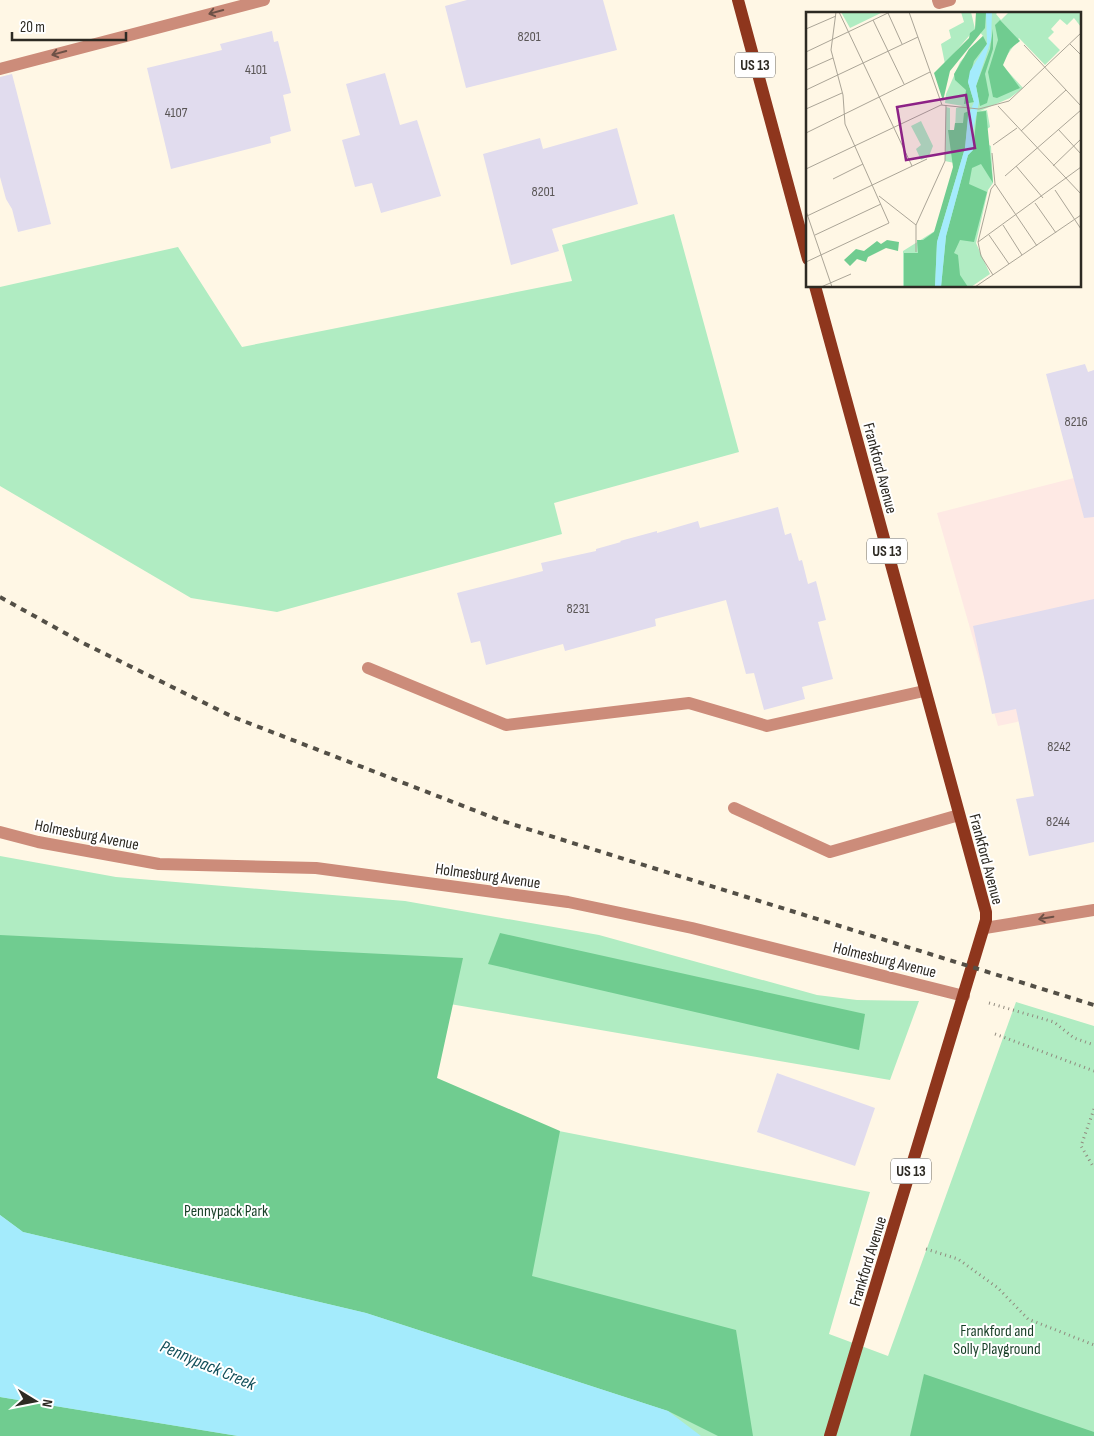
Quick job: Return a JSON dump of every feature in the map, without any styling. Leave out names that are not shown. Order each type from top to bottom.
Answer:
[{"type":"main road","name":"US 13","points":[[738,0],[806,252]]},
{"type":"main road","name":"Frankford Avenue","points":[[816,288],[924,691],[986,912],[985,928],[830,1436]]},
{"type":"street","points":[[0,69],[264,0]]},
{"type":"street","points":[[938,0],[939,3],[950,0]]},
{"type":"street","points":[[368,668],[506,726],[689,703],[767,726],[924,691]]},
{"type":"street","points":[[734,808],[830,852],[959,815]]},
{"type":"street","name":"Holmesburg Avenue","points":[[0,832],[38,842],[159,864],[316,868],[568,902],[692,928],[964,996]]},
{"type":"street","points":[[985,928],[1094,910]]},
{"type":"path","points":[[964,996],[1054,1022],[1074,1038],[1094,1045]]},
{"type":"path","points":[[995,1034],[1094,1070]]},
{"type":"path","points":[[1094,1109],[1082,1146],[1094,1168]]},
{"type":"path","points":[[926,1249],[958,1259],[998,1288],[1028,1319],[1094,1346]]},
{"type":"shaded area","points":[[1094,473],[1094,705],[998,726],[937,513]]},
{"type":"green space","points":[[674,214],[739,452],[554,503],[562,534],[277,612],[191,598],[0,486],[0,287],[178,247],[242,347],[572,281],[562,245]]},
{"type":"green space","name":"Pennypack Park","points":[[0,856],[116,877],[405,901],[599,935],[817,995],[857,1000],[919,1001],[890,1080],[450,1004],[426,1105],[870,1192],[829,1334],[888,1356],[1016,1002],[1094,1026],[1094,1436],[0,1436]]},
{"type":"green space","points":[[500,933],[865,1014],[859,1050],[488,964]]},
{"type":"green space","points":[[0,935],[463,958],[437,1078],[560,1131],[532,1276],[736,1330],[753,1436],[718,1436],[668,1411],[366,1313],[23,1232],[0,1215]]},
{"type":"green space","points":[[924,1374],[1094,1432],[1094,1436],[910,1436]]},
{"type":"green space","points":[[0,1397],[238,1436],[0,1436]]},
{"type":"water","name":"Pennypack Creek","points":[[0,1215],[23,1232],[366,1313],[668,1411],[701,1436],[238,1436],[0,1397]]},
{"type":"building","points":[[467,0],[603,0],[617,50],[466,88],[445,6]]},
{"type":"building","points":[[272,31],[274,42],[278,41],[291,93],[283,95],[291,131],[270,137],[271,143],[171,169],[147,68],[222,50],[220,44]]},
{"type":"building","points":[[385,73],[400,125],[417,120],[441,196],[381,213],[372,183],[355,187],[342,140],[360,135],[346,84]]},
{"type":"building","points":[[12,74],[51,224],[18,232],[0,177],[0,77]]},
{"type":"building","points":[[617,128],[638,204],[552,229],[559,251],[511,265],[483,154],[540,138],[543,149]]},
{"type":"building","points":[[1085,364],[1088,372],[1094,370],[1094,517],[1084,518],[1046,374]]},
{"type":"building","points":[[778,507],[785,535],[791,533],[799,561],[802,560],[808,584],[816,581],[826,620],[818,622],[833,679],[802,687],[805,699],[764,710],[754,673],[746,674],[726,600],[655,619],[656,626],[565,651],[563,644],[486,665],[480,641],[471,643],[457,593],[543,571],[541,563],[596,551],[596,549],[620,541],[657,531],[657,533],[698,521],[700,528]]},
{"type":"building","points":[[1094,599],[1094,842],[1029,856],[1016,799],[1034,796],[1016,709],[992,714],[973,626]]},
{"type":"building","points":[[777,1073],[875,1108],[855,1166],[757,1132]]},
{"type":"railway","points":[[0,597],[83,643],[233,717],[502,821],[1094,1005]]},
{"type":"park label","name":"Frankford and Solly Playground","points":[[997,1339]]}]
